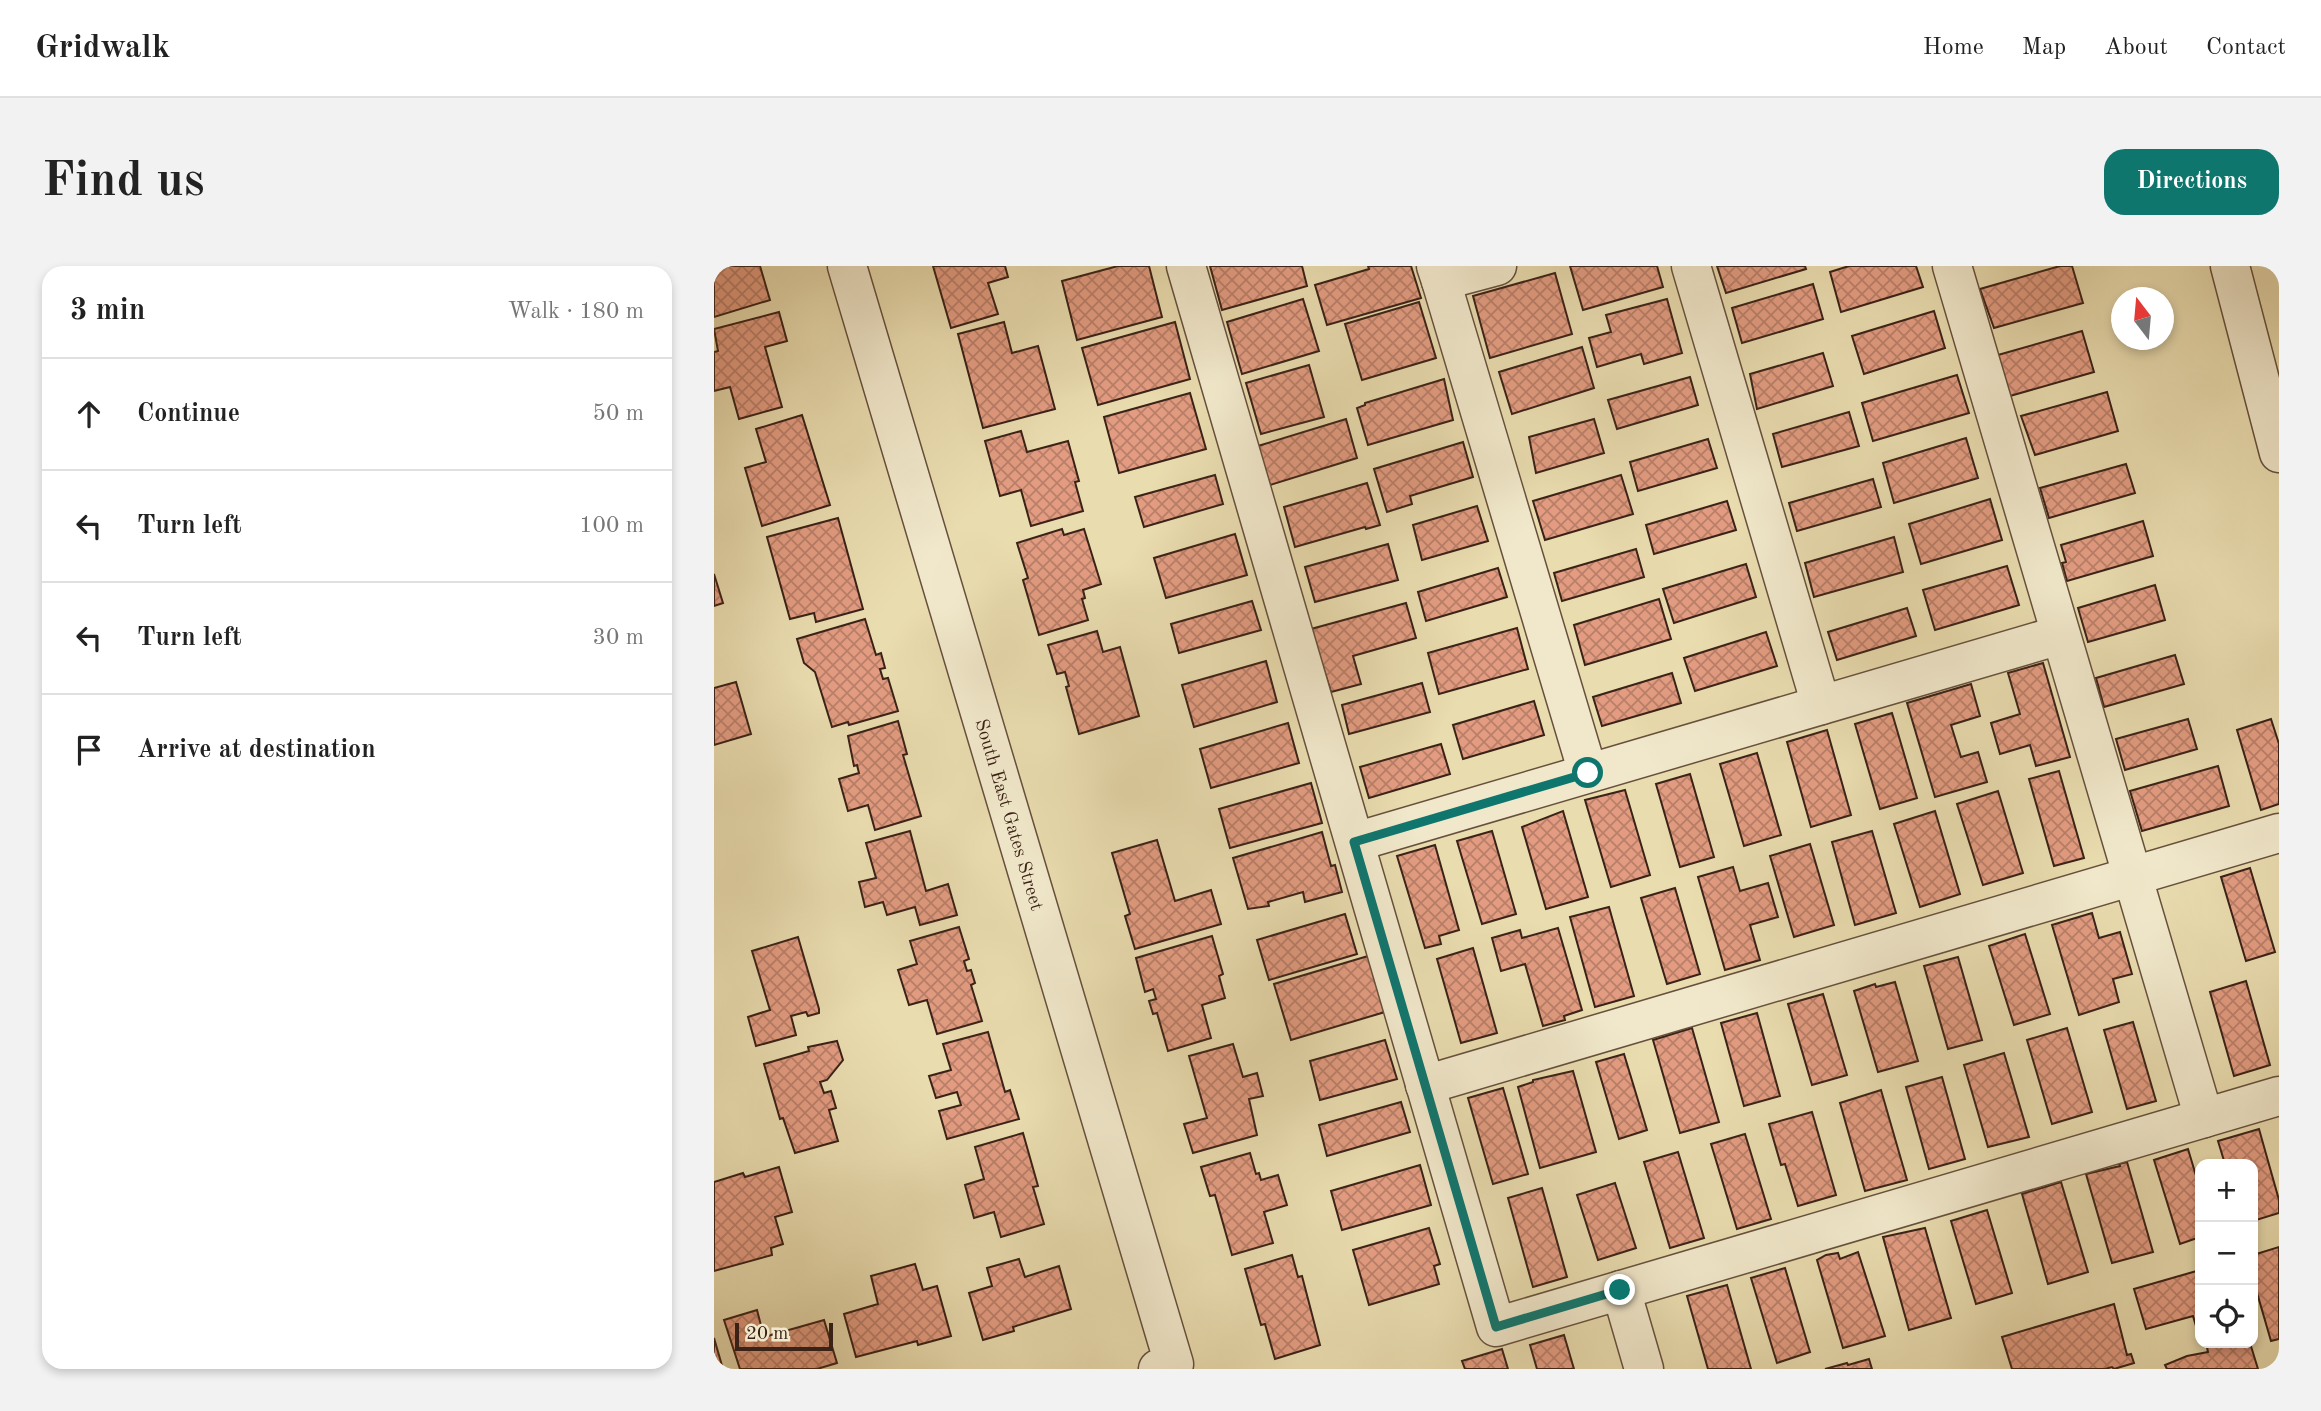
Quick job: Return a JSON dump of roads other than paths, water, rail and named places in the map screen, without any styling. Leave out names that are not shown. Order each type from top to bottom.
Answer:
[{"type":"street","name":"South East Gates Street","points":[[846,266],[1166,1367]]},
{"type":"street","points":[[1186,266],[1496,1327],[2279,1096]]},
{"type":"street","points":[[1497,266],[1438,274],[1588,773]]},
{"type":"street","points":[[1691,266],[1821,705]]},
{"type":"street","points":[[1952,266],[2204,1118]]},
{"type":"street","points":[[2230,266],[2279,453]]},
{"type":"street","points":[[1354,842],[2060,635]]},
{"type":"street","points":[[1425,1085],[2279,833]]},
{"type":"street","points":[[1620,1290],[1644,1369]]}]
